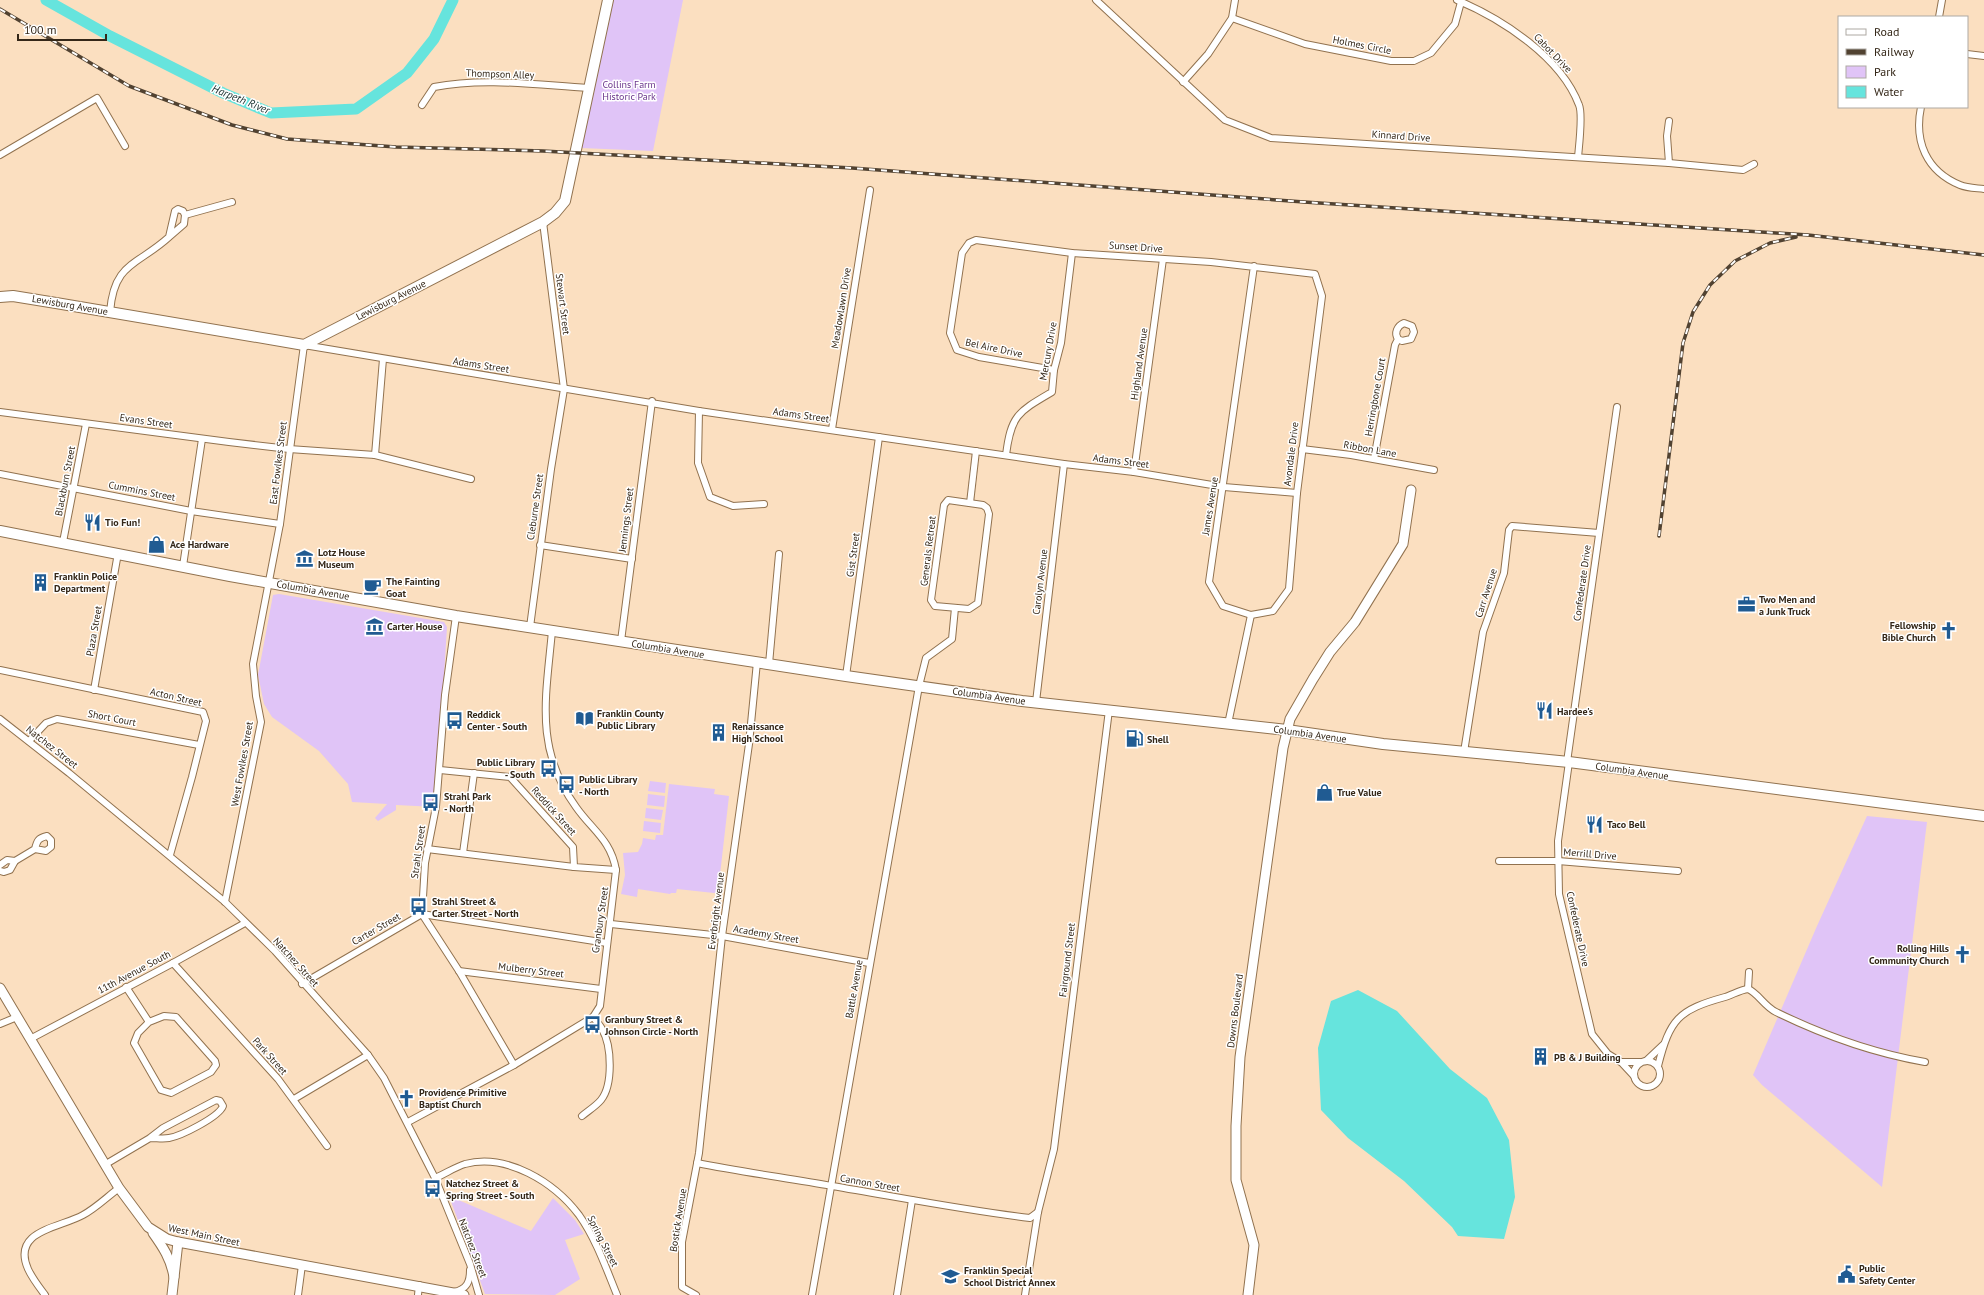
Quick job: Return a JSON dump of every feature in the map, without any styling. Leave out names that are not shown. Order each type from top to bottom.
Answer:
[{"type":"main road","name":"Lewisburg Avenue","points":[[0,297],[13,296],[304,345],[543,222],[555,213],[565,201],[608,0]]},
{"type":"main road","name":"Columbia Avenue","points":[[0,531],[456,616],[846,676],[1036,702],[1287,730],[1383,744],[1568,762],[1984,816]]},
{"type":"street","name":"Kinnard Drive","points":[[1096,0],[1225,120],[1271,138],[1669,163],[1743,170],[1754,164]]},
{"type":"street","points":[[1183,82],[1208,54],[1232,18],[1235,0]]},
{"type":"street","points":[[1939,16],[1942,0]]},
{"type":"street","name":"Holmes Circle","points":[[1232,18],[1305,44],[1391,61],[1414,61],[1432,53],[1455,24],[1459,1]]},
{"type":"street","name":"Cabot Drive","points":[[1459,1],[1532,44],[1565,79],[1580,107],[1578,157]]},
{"type":"street","points":[[1968,54],[1984,56]]},
{"type":"street","name":"Thompson Alley","points":[[422,105],[434,87],[457,83],[504,83],[588,88]]},
{"type":"street","points":[[0,155],[97,98],[125,146]]},
{"type":"street","points":[[1921,108],[1919,117],[1920,146],[1935,170],[1960,185],[1984,189]]},
{"type":"street","points":[[1669,121],[1669,163]]},
{"type":"street","name":"Meadowlawn Drive","points":[[832,429],[870,190]]},
{"type":"street","points":[[185,215],[232,202]]},
{"type":"street","points":[[110,312],[111,297],[123,271],[169,237],[184,224],[185,215],[183,211],[178,209],[175,211],[169,237]]},
{"type":"street","name":"Stewart Street","points":[[543,222],[564,389]]},
{"type":"street","name":"Sunset Drive","points":[[962,253],[969,243],[976,240],[1072,253],[1254,266],[1315,274]]},
{"type":"street","name":"Bel Aire Drive","points":[[962,253],[950,333],[957,350],[979,357],[1054,370]]},
{"type":"street","name":"Mercury Drive","points":[[1006,455],[1009,430],[1022,409],[1052,392],[1054,370],[1061,343],[1072,253]]},
{"type":"street","name":"Highland Avenue","points":[[1134,472],[1163,259]]},
{"type":"street","name":"James Avenue","points":[[1251,615],[1223,606],[1209,582],[1224,487],[1254,266]]},
{"type":"street","name":"Avondale Drive","points":[[1251,615],[1273,611],[1289,589],[1296,494],[1322,296],[1315,274]]},
{"type":"street","name":"Herringbone Court","points":[[1374,459],[1395,345],[1398,339]]},
{"type":"street","name":"Adams Street","points":[[304,345],[699,411],[832,429],[1064,464],[1134,472],[1224,487],[1296,494]]},
{"type":"street","name":"East Fowlkes Street","points":[[270,582],[280,524],[304,345]]},
{"type":"street","points":[[375,455],[383,359]]},
{"type":"street","name":"Cleburne Street","points":[[530,627],[540,546],[564,389]]},
{"type":"street","name":"Jennings Street","points":[[621,641],[652,402]]},
{"type":"street","name":"Confederate Drive","points":[[1617,408],[1568,762],[1559,837],[1558,861],[1559,894],[1590,1030],[1597,1043],[1608,1054],[1621,1062],[1634,1076]]},
{"type":"street","points":[[699,411],[698,463],[710,497],[733,506],[764,504]]},
{"type":"street","name":"Evans Street","points":[[0,412],[289,449],[375,455],[471,479]]},
{"type":"street","name":"Blackburn Street","points":[[63,542],[86,424]]},
{"type":"street","name":"Gist Street","points":[[846,676],[879,437]]},
{"type":"street","points":[[182,566],[202,439]]},
{"type":"street","name":"Ribbon Lane","points":[[1302,449],[1374,459],[1434,470]]},
{"type":"street","points":[[970,503],[976,451]]},
{"type":"street","name":"Carolyn Avenue","points":[[1036,702],[1064,464]]},
{"type":"street","name":"Cummins Street","points":[[0,474],[191,511],[280,524]]},
{"type":"street","name":"Downs Boulevard","points":[[1248,1295],[1254,1245],[1236,1180],[1236,1126],[1240,1057],[1276,790],[1287,730],[1290,719],[1313,679],[1330,652],[1355,622],[1403,544],[1411,490]]},
{"type":"street","name":"Generals Retreat","points":[[948,500],[970,503],[983,505],[987,508],[989,514],[978,603],[969,609],[934,606],[931,600],[944,505],[948,500]]},
{"type":"street","name":"Carr Avenue","points":[[1464,752],[1483,632],[1504,572],[1509,530],[1512,526],[1599,533]]},
{"type":"street","points":[[540,546],[632,559]]},
{"type":"street","name":"Plaza Street","points":[[94,690],[118,553]]},
{"type":"street","points":[[769,664],[779,554]]},
{"type":"street","name":"West Fowlkes Street","points":[[225,902],[261,722],[255,690],[253,664],[270,582]]},
{"type":"street","points":[[919,686],[926,658],[952,639],[956,608]]},
{"type":"street","points":[[1228,724],[1251,615]]},
{"type":"street","name":"Strahl Street","points":[[422,914],[427,849],[436,807],[445,695],[456,616]]},
{"type":"street","name":"Granbury Street","points":[[552,631],[544,712],[548,748],[559,780],[576,808],[609,847],[614,859],[616,870],[611,924],[607,943],[600,1006],[593,1017]]},
{"type":"street","name":"Everbright Avenue","points":[[697,1163],[722,936],[749,744],[757,662]]},
{"type":"street","name":"Acton Street","points":[[0,670],[203,712],[206,721],[170,855]]},
{"type":"street","name":"Battle Avenue","points":[[812,1295],[869,963],[919,686]]},
{"type":"street","name":"Fairground Street","points":[[1038,1212],[1054,1149],[1109,710]]},
{"type":"street","name":"Natchez Street","points":[[0,719],[29,740],[225,902],[275,951],[302,984],[368,1055],[384,1078],[408,1122],[435,1178],[470,1264],[479,1295]]},
{"type":"street","name":"Short Court","points":[[29,740],[46,723],[57,719],[199,745]]},
{"type":"street","name":"Reddick Street","points":[[440,770],[510,777],[573,847],[574,867]]},
{"type":"street","points":[[463,853],[474,773]]},
{"type":"street","points":[[0,870],[4,872],[10,870],[15,861],[35,849]]},
{"type":"street","points":[[427,849],[574,867],[616,870]]},
{"type":"street","points":[[0,865],[7,860],[15,861]]},
{"type":"street","name":"Merrill Drive","points":[[1499,860],[1558,861],[1678,871]]},
{"type":"street","points":[[422,914],[607,943]]},
{"type":"street","points":[[422,914],[459,971],[514,1066]]},
{"type":"street","name":"Carter Street","points":[[302,984],[422,914]]},
{"type":"street","name":"11th Avenue South","points":[[32,1038],[245,923]]},
{"type":"street","name":"Academy Street","points":[[611,924],[722,936],[869,963]]},
{"type":"street","name":"Park Street","points":[[173,963],[294,1099],[327,1146]]},
{"type":"street","name":"Mulberry Street","points":[[459,971],[601,990]]},
{"type":"street","points":[[1748,989],[1749,972]]},
{"type":"street","points":[[126,987],[149,1022]]},
{"type":"street","name":"West Main Street","points":[[0,988],[32,1038],[119,1188],[148,1227],[167,1239],[178,1242],[419,1285],[464,1295]]},
{"type":"street","points":[[1663,1045],[1635,1067],[1634,1076],[1641,1086],[1653,1086],[1660,1075],[1658,1066],[1663,1045],[1674,1024],[1687,1010],[1703,1003],[1748,989],[1752,991],[1767,1007],[1812,1028],[1901,1058],[1925,1062]]},
{"type":"street","points":[[0,1024],[17,1016]]},
{"type":"street","points":[[164,1016],[176,1017],[215,1061],[216,1065],[211,1072],[171,1093],[161,1090],[134,1043],[138,1033],[149,1022],[164,1016]]},
{"type":"street","points":[[408,1122],[514,1066],[593,1017],[603,1030],[608,1045],[610,1063],[608,1082],[602,1099],[582,1116]]},
{"type":"street","points":[[294,1099],[368,1055]]},
{"type":"street","points":[[1621,1062],[1651,1061],[1658,1066]]},
{"type":"street","points":[[106,1164],[150,1138],[163,1128],[216,1100],[220,1101],[223,1106],[221,1111],[210,1120],[172,1138],[150,1138]]},
{"type":"street","name":"Spring Street","points":[[435,1178],[465,1165],[494,1162],[507,1164],[534,1177],[566,1201],[578,1215],[597,1248],[617,1295]]},
{"type":"street","name":"Cannon Street","points":[[697,1163],[759,1176],[1030,1218],[1038,1212]]},
{"type":"street","name":"Bostick Avenue","points":[[696,1295],[682,1287],[682,1242],[697,1163]]},
{"type":"street","points":[[45,1295],[28,1269],[25,1258],[26,1248],[32,1237],[83,1216],[119,1188]]},
{"type":"street","points":[[897,1295],[912,1200]]},
{"type":"street","points":[[1025,1295],[1038,1212]]},
{"type":"street","points":[[148,1227],[165,1249],[171,1263],[174,1277]]},
{"type":"street","points":[[172,1295],[178,1242]]},
{"type":"street","points":[[454,1292],[463,1289],[468,1283],[470,1264]]},
{"type":"street","points":[[298,1295],[302,1265]]},
{"type":"street","points":[[418,1295],[419,1285]]},
{"type":"green space","name":"Collins Farm Historic Park","points":[[612,0],[683,0],[653,151],[581,148]]},
{"type":"green space","points":[[279,594],[444,622],[447,627],[436,807],[396,805],[396,810],[378,821],[375,818],[387,804],[352,802],[348,784],[319,751],[272,717],[264,704],[258,675],[273,595]]},
{"type":"green space","points":[[650,781],[666,783],[665,793],[648,791]]},
{"type":"green space","points":[[669,784],[715,789],[714,794],[729,796],[718,892],[714,893],[677,889],[676,893],[670,894],[638,889],[637,897],[621,894],[625,875],[623,853],[638,852],[643,838],[655,840],[656,835],[663,835]]},
{"type":"green space","points":[[648,794],[665,796],[664,807],[647,805]]},
{"type":"green space","points":[[646,808],[663,810],[661,820],[645,818]]},
{"type":"green space","points":[[1867,816],[1927,822],[1882,1187],[1762,1085],[1753,1075],[1817,926]]},
{"type":"green space","points":[[644,821],[661,823],[660,833],[643,831]]},
{"type":"green space","points":[[449,1196],[531,1231],[553,1198],[575,1220],[584,1234],[565,1240],[580,1279],[555,1295],[485,1294]]},
{"type":"water","points":[[1358,990],[1397,1011],[1450,1069],[1487,1098],[1509,1140],[1515,1197],[1504,1239],[1458,1236],[1452,1227],[1404,1181],[1348,1138],[1321,1110],[1318,1048],[1331,1001]]},
{"type":"waterway","name":"Harpeth River","points":[[46,0],[110,36],[223,93],[271,113],[356,109],[407,73],[434,39],[453,0]]},
{"type":"railway","points":[[0,9],[129,86],[232,125],[287,139],[396,147],[543,151],[852,168],[1304,202],[1808,235],[1984,255]]},
{"type":"railway","points":[[1659,536],[1683,343],[1693,312],[1710,285],[1735,261],[1770,243],[1796,237]]},
{"type":"place","name":"Tio Fun!","points":[[92,522]]},
{"type":"place","name":"Ace Hardware","points":[[157,544]]},
{"type":"place","name":"Lotz House Museum","points":[[305,558]]},
{"type":"place","name":"Franklin Police Department","points":[[41,582]]},
{"type":"place","name":"The Fainting Goat","points":[[373,587]]},
{"type":"place","name":"Two Men and a Junk Truck","points":[[1746,605]]},
{"type":"place","name":"Carter House","points":[[374,626]]},
{"type":"place","name":"Fellowship Bible Church","points":[[1949,631]]},
{"type":"place","name":"Hardee's","points":[[1544,711]]},
{"type":"place","name":"Franklin County Public Library","points":[[584,719]]},
{"type":"place","name":"Reddick Center - South","points":[[454,720]]},
{"type":"place","name":"Renaissance High School","points":[[719,732]]},
{"type":"place","name":"Shell","points":[[1134,739]]},
{"type":"place","name":"Public Library - South","points":[[548,768]]},
{"type":"place","name":"Public Library - North","points":[[566,785]]},
{"type":"place","name":"True Value","points":[[1324,792]]},
{"type":"place","name":"Strahl Park - North","points":[[431,802]]},
{"type":"place","name":"Taco Bell","points":[[1594,824]]},
{"type":"place","name":"Strahl Street & Carter Street - North","points":[[419,907]]},
{"type":"place","name":"Rolling Hills Community Church","points":[[1962,954]]},
{"type":"place","name":"Granbury Street & Johnson Circle - North","points":[[592,1025]]},
{"type":"place","name":"PB & J Building","points":[[1541,1057]]},
{"type":"place","name":"Providence Primitive Baptist Church","points":[[406,1098]]},
{"type":"place","name":"Natchez Street & Spring Street - South","points":[[433,1189]]},
{"type":"place","name":"Public Safety Center","points":[[1846,1274]]},
{"type":"place","name":"Franklin Special School District Annex","points":[[951,1276]]}]
